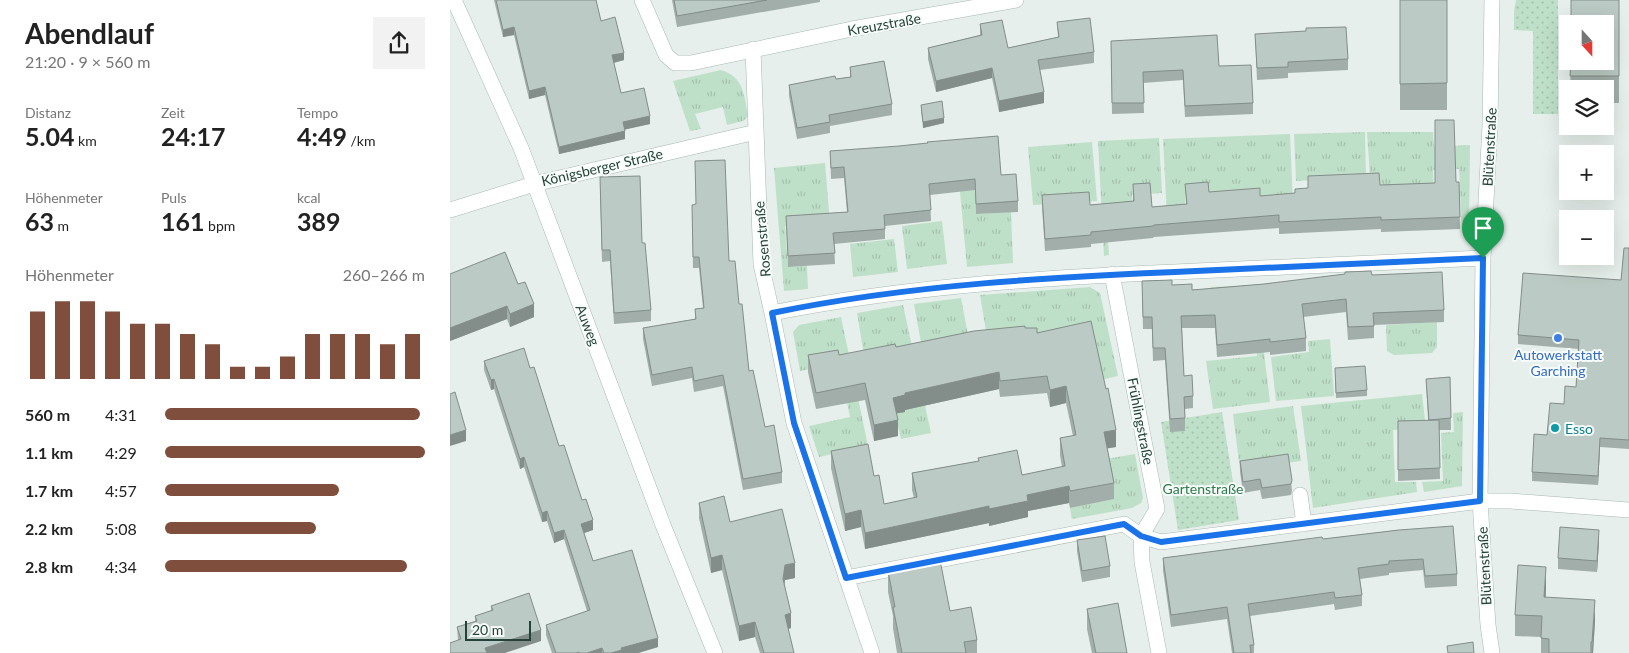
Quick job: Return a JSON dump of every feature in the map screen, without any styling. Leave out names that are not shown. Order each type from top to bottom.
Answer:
[{"type":"street","name":"Auweg","points":[[454,0],[520,148],[663,525],[715,653]]},
{"type":"street","points":[[642,0],[666,55],[675,63],[691,63],[753,49]]},
{"type":"street","name":"Kreuzstraße","points":[[753,49],[852,29],[1016,0]]},
{"type":"street","name":"Blütenstraße","points":[[1492,0],[1490,125],[1483,258],[1480,501],[1488,625],[1492,653]]},
{"type":"street","name":"Rosenstraße","points":[[753,49],[761,264],[794,423],[872,653]]},
{"type":"street","name":"Königsberger Straße","points":[[450,210],[534,184],[756,132]]},
{"type":"street","points":[[772,313],[849,300],[957,286],[1112,274],[1483,258]]},
{"type":"street","name":"Frühlingstraße","points":[[1112,274],[1157,509],[1141,536]]},
{"type":"street","points":[[1300,495],[1304,524]]},
{"type":"street","points":[[846,578],[1124,524],[1141,536],[1161,542],[1480,501],[1510,501],[1629,510]]},
{"type":"street","points":[[1141,536],[1142,562],[1159,653]]},
{"type":"green space","points":[[1516,0],[1558,0],[1558,114],[1533,114],[1533,31],[1514,30]]},
{"type":"green space","points":[[721,70],[729,73],[739,82],[744,94],[748,116],[743,121],[727,125],[723,107],[695,114],[701,129],[690,131],[673,81]]},
{"type":"green space","points":[[1365,132],[1366,178],[1296,181],[1294,134]]},
{"type":"green space","points":[[1367,132],[1433,132],[1434,147],[1470,145],[1469,230],[1462,230],[1459,169],[1433,170],[1434,193],[1381,195],[1380,177],[1370,177]]},
{"type":"green space","points":[[1290,134],[1293,204],[1261,206],[1260,189],[1185,194],[1185,215],[1167,217],[1163,139]]},
{"type":"green space","points":[[1159,138],[1162,193],[1132,195],[1133,212],[1106,214],[1109,255],[1104,256],[1098,141]]},
{"type":"green space","points":[[1092,142],[1097,201],[1033,205],[1028,147]]},
{"type":"green space","points":[[825,163],[830,223],[785,226],[788,267],[807,266],[808,289],[784,291],[774,168]]},
{"type":"green space","points":[[958,170],[975,188],[976,214],[1011,212],[1013,263],[967,267]]},
{"type":"green space","points":[[942,221],[947,264],[907,269],[902,226]]},
{"type":"green space","points":[[894,239],[898,272],[853,277],[850,244]]},
{"type":"green space","points":[[1256,285],[1270,402],[1213,409],[1206,361],[1257,356],[1251,295],[1212,298],[1211,287]]},
{"type":"green space","points":[[1090,287],[1100,293],[1118,376],[1100,380],[1024,334],[986,331],[980,295]]},
{"type":"green space","points":[[961,298],[969,340],[922,348],[914,304]]},
{"type":"green space","points":[[903,305],[931,433],[901,439],[895,414],[866,367],[857,313]]},
{"type":"green space","points":[[841,317],[868,446],[819,457],[809,426],[850,417],[839,363],[800,371],[793,332],[799,325]]},
{"type":"green space","points":[[1437,322],[1437,347],[1432,353],[1394,355],[1387,351],[1386,325]]},
{"type":"green space","points":[[1330,339],[1334,396],[1276,401],[1271,357],[1309,352],[1308,341]]},
{"type":"green space","points":[[1422,394],[1426,428],[1393,430],[1395,482],[1416,482],[1417,492],[1313,508],[1301,406]]},
{"type":"green space","points":[[1293,406],[1301,461],[1240,470],[1233,414]]},
{"type":"green space","name":"Gartenstraße","points":[[1222,412],[1239,520],[1178,530],[1161,422]]},
{"type":"green space","points":[[1463,412],[1462,486],[1424,492],[1422,482],[1443,481],[1441,433],[1454,432],[1453,413]]},
{"type":"green space","points":[[1135,454],[1143,498],[1141,503],[1132,508],[1072,519],[1070,508],[1113,499],[1106,459]]},
{"type":"building","points":[[496,0],[596,0],[601,21],[615,17],[624,53],[612,55],[621,93],[644,88],[650,116],[623,122],[625,131],[559,147],[545,87],[529,91],[514,27],[503,30]]},
{"type":"building","points":[[674,0],[767,0],[677,16]]},
{"type":"building","points":[[1400,0],[1447,0],[1447,83],[1400,84]]},
{"type":"building","points":[[1571,0],[1619,0],[1619,76],[1570,76],[1570,70],[1614,70],[1614,15],[1571,15]]},
{"type":"building","points":[[1090,18],[1094,52],[1038,60],[1044,92],[999,101],[992,68],[936,81],[928,48],[982,35],[980,24],[1002,20],[1008,48],[1059,37],[1057,22]]},
{"type":"building","points":[[1346,27],[1348,59],[1288,62],[1288,67],[1257,68],[1255,34],[1306,31],[1306,28]]},
{"type":"building","points":[[1217,35],[1219,66],[1251,65],[1253,103],[1185,106],[1183,70],[1143,72],[1144,103],[1112,103],[1111,41]]},
{"type":"building","points":[[884,61],[892,104],[829,115],[830,122],[797,128],[789,85],[835,76],[836,79],[851,77],[850,67]]},
{"type":"building","points":[[942,101],[944,118],[923,122],[921,105]]},
{"type":"building","points":[[1435,120],[1454,120],[1456,182],[1459,182],[1460,217],[1381,220],[1381,217],[1279,222],[1279,215],[1154,225],[1091,232],[1091,235],[1045,239],[1042,195],[1089,192],[1090,205],[1134,201],[1133,184],[1150,183],[1152,207],[1187,204],[1185,184],[1208,182],[1209,192],[1260,188],[1260,196],[1295,193],[1295,189],[1308,188],[1308,176],[1379,173],[1380,185],[1435,183]]},
{"type":"building","points":[[998,136],[1001,175],[1016,174],[1018,201],[976,204],[975,179],[929,184],[931,210],[884,215],[885,229],[833,233],[835,253],[788,256],[786,216],[848,212],[844,167],[831,168],[830,151]]},
{"type":"building","points":[[725,160],[729,261],[735,261],[739,304],[742,304],[749,371],[753,370],[765,427],[774,425],[782,472],[743,479],[723,375],[694,381],[692,367],[652,375],[643,328],[696,319],[695,309],[704,308],[699,257],[693,257],[692,205],[696,204],[695,161]]},
{"type":"building","points":[[640,176],[642,243],[645,243],[651,310],[614,313],[610,250],[602,250],[600,177]]},
{"type":"building","points":[[1624,248],[1629,248],[1629,440],[1600,438],[1598,476],[1532,472],[1534,434],[1547,435],[1550,403],[1564,404],[1565,386],[1576,387],[1579,340],[1518,335],[1523,273],[1621,280]]},
{"type":"building","points":[[505,252],[518,284],[525,282],[534,304],[510,314],[507,306],[450,328],[450,274]]},
{"type":"building","points":[[1371,271],[1372,275],[1442,272],[1444,310],[1373,313],[1374,326],[1348,327],[1346,299],[1302,304],[1306,338],[1270,342],[1270,339],[1217,345],[1215,315],[1181,316],[1184,376],[1192,375],[1193,396],[1184,397],[1185,418],[1170,419],[1165,348],[1153,348],[1152,317],[1143,317],[1142,281],[1172,280],[1172,285],[1192,284],[1192,290],[1264,284],[1345,274],[1345,272]]},
{"type":"building","points":[[1091,321],[1106,389],[1108,388],[1116,430],[1104,432],[1114,483],[1070,491],[1069,486],[1027,495],[1028,501],[989,509],[989,506],[865,533],[861,510],[845,514],[831,451],[868,444],[874,476],[879,475],[884,504],[917,497],[912,473],[979,461],[978,458],[1017,450],[1022,475],[1065,466],[1060,438],[1076,435],[1066,386],[1050,390],[1047,376],[1000,381],[999,372],[905,393],[905,395],[893,398],[898,420],[874,425],[865,383],[816,393],[808,355],[838,350],[839,355],[895,344],[896,347],[974,331],[1025,326],[1025,328],[1037,328],[1037,333]]},
{"type":"building","points":[[524,348],[530,368],[534,367],[559,446],[564,445],[582,500],[586,499],[593,520],[581,524],[593,561],[632,550],[658,638],[621,648],[622,650],[611,653],[604,653],[602,648],[587,653],[556,653],[546,625],[590,610],[564,530],[554,533],[547,511],[542,513],[524,457],[520,459],[494,379],[491,380],[484,361]]},
{"type":"building","points":[[1365,366],[1367,390],[1336,393],[1335,368]]},
{"type":"building","points":[[1450,377],[1451,418],[1429,420],[1426,379]]},
{"type":"building","points":[[455,392],[466,430],[450,435],[450,394]]},
{"type":"building","points":[[1439,420],[1440,468],[1398,470],[1398,421]]},
{"type":"building","points":[[1288,454],[1291,484],[1262,488],[1260,479],[1243,482],[1240,461]]},
{"type":"building","points":[[724,496],[730,522],[782,509],[795,563],[785,565],[783,579],[791,613],[785,615],[794,653],[764,653],[755,622],[739,626],[722,555],[711,558],[699,503]]},
{"type":"building","points":[[1453,526],[1457,574],[1425,576],[1423,559],[1389,561],[1389,564],[1358,568],[1362,595],[1335,598],[1334,592],[1248,604],[1254,645],[1250,645],[1251,653],[1234,653],[1227,607],[1171,615],[1163,558],[1322,537],[1323,539]]},
{"type":"building","points":[[1560,527],[1599,530],[1597,561],[1558,558]]},
{"type":"building","points":[[1105,536],[1110,566],[1082,571],[1077,540]]},
{"type":"building","points":[[940,560],[950,611],[971,607],[977,640],[964,642],[966,653],[902,653],[888,571]]},
{"type":"building","points":[[1518,565],[1546,567],[1544,597],[1595,600],[1591,653],[1549,653],[1549,639],[1541,638],[1542,616],[1515,615]]},
{"type":"building","points":[[529,593],[541,630],[485,648],[487,653],[450,653],[450,643],[461,639],[457,627],[477,621],[475,616],[493,610],[491,606]]},
{"type":"building","points":[[1118,603],[1127,653],[1096,653],[1087,609]]},
{"type":"building","points":[[1473,642],[1474,653],[1448,653],[1447,646]]},
{"type":"place","name":"Autowerkstatt Garching","points":[[1558,338]]},
{"type":"place","name":"Esso","points":[[1555,428]]},
{"type":"route","points":[[1483,258],[1480,501],[1161,542],[1141,536],[1124,524],[846,578],[794,423],[772,313],[908,291],[957,286],[1134,273],[1483,258]]}]
